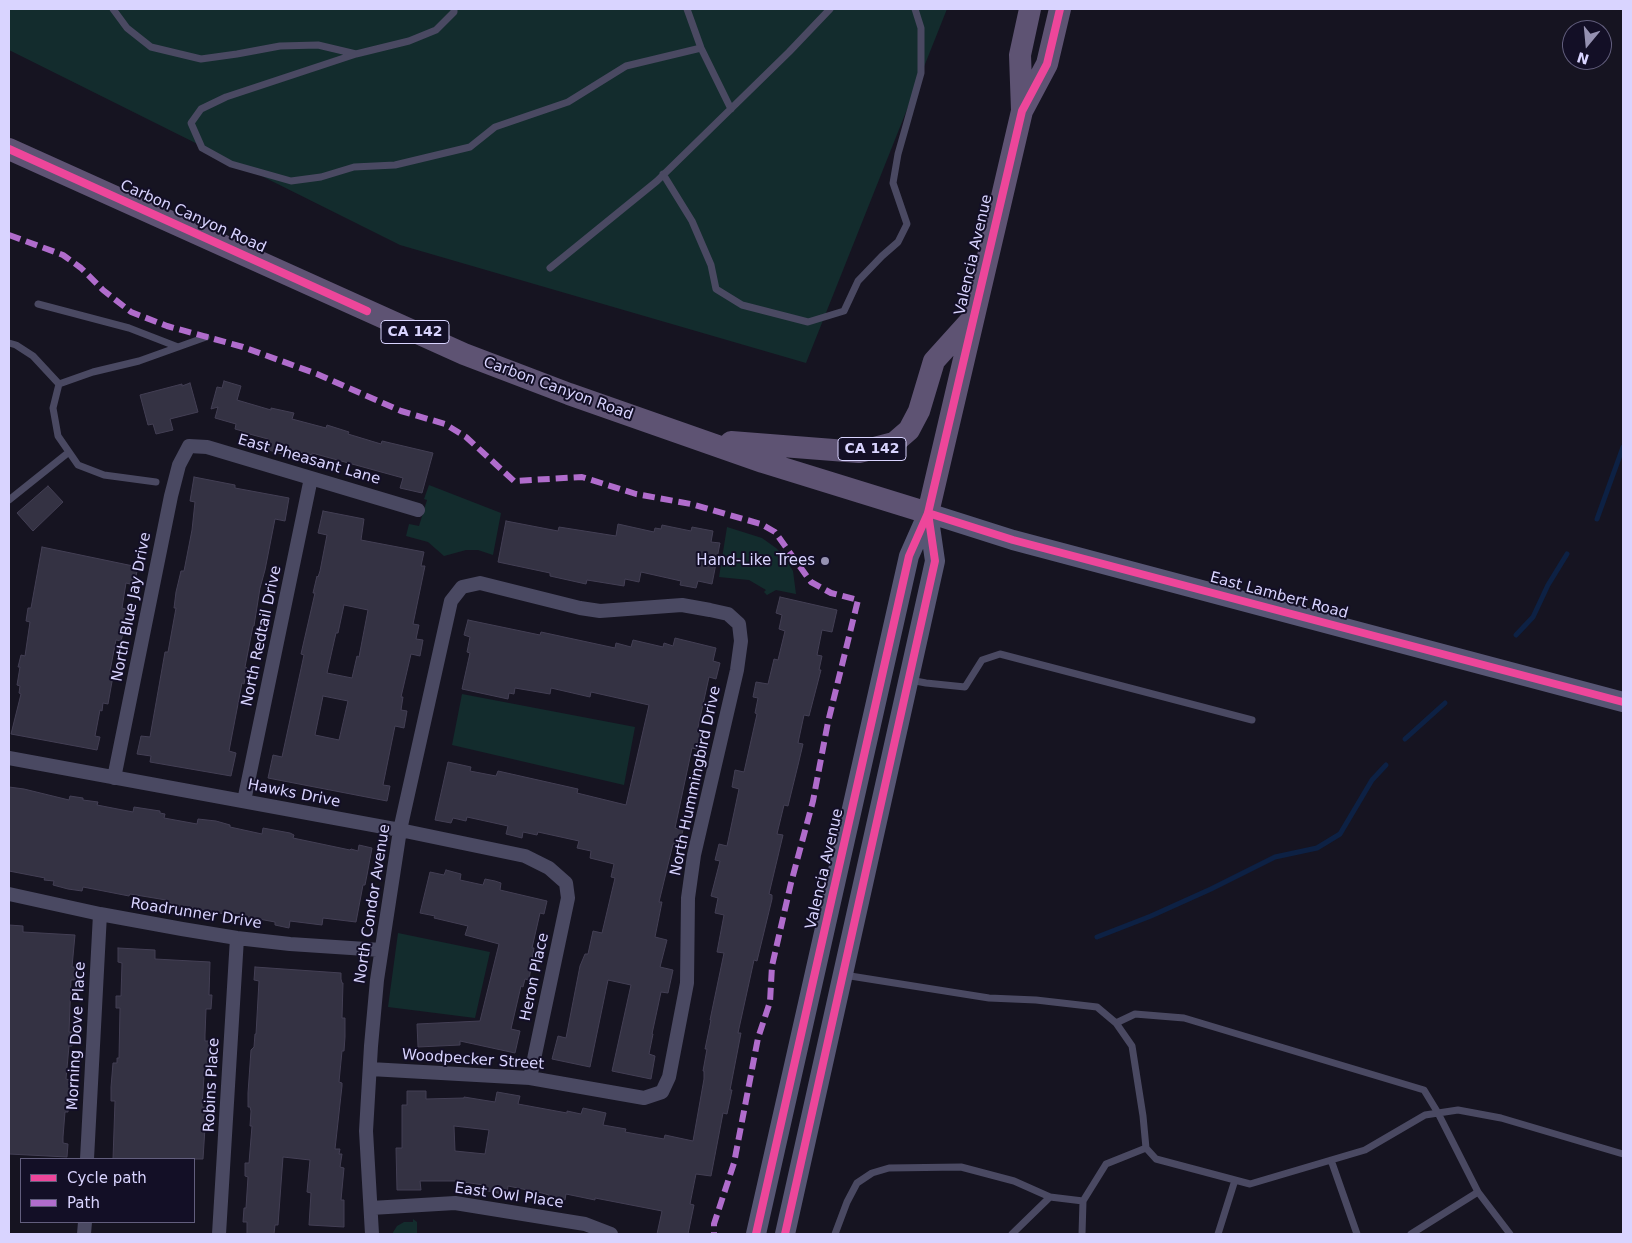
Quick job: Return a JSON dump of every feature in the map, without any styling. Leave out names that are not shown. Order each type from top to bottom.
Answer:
[{"type":"main road","name":"Valencia Avenue","points":[[1022,110],[1020,55],[1030,9]]},
{"type":"main road","name":"Valencia Avenue","points":[[928,513],[1022,110],[1047,64],[1060,9]]},
{"type":"main road","name":"Carbon Canyon Road","points":[[9,149],[464,354],[569,394],[763,462],[928,513]]},
{"type":"main road","name":"CA 142","points":[[700,440],[859,452],[894,443],[909,430],[919,412],[934,361],[973,318]]},
{"type":"street","name":"East Pheasant Lane","points":[[189,446],[207,448],[418,510]]},
{"type":"street","name":"North Blue Jay Drive","points":[[114,778],[171,496],[179,465],[189,446]]},
{"type":"street","name":"North Redtail Drive","points":[[244,802],[311,478]]},
{"type":"street","name":"Valencia Avenue","points":[[785,1234],[936,562],[928,513]]},
{"type":"street","name":"Valencia Avenue","points":[[756,1234],[909,556],[928,513]]},
{"type":"street","name":"East Lambert Road","points":[[928,513],[1013,540],[1623,702]]},
{"type":"street","name":"North Hummingbird Drive","points":[[462,587],[480,583],[580,608],[600,611],[682,605],[728,614],[739,624],[741,641],[737,670],[690,879],[687,925],[688,976],[685,999],[669,1076],[662,1092]]},
{"type":"street","name":"North Condor Avenue","points":[[372,1234],[366,1131],[377,980],[381,950],[400,830],[451,601],[462,587]]},
{"type":"street","name":"Hawks Drive","points":[[9,758],[400,830],[525,856],[549,868],[566,882]]},
{"type":"street","name":"Heron Place","points":[[530,1078],[568,898],[566,882]]},
{"type":"street","name":"Roadrunner Drive","points":[[9,894],[182,930],[290,944],[381,950]]},
{"type":"street","name":"Morning Dove Place","points":[[87,1158],[100,914]]},
{"type":"street","name":"Robins Place","points":[[219,1234],[237,938]]},
{"type":"street","name":"Woodpecker Street","points":[[370,1070],[530,1078],[644,1098],[662,1092]]},
{"type":"street","name":"East Owl Place","points":[[370,1208],[455,1203],[585,1224],[612,1234]]},
{"type":"lane","points":[[113,9],[127,28],[151,47],[201,59],[280,46],[318,45],[356,54]]},
{"type":"lane","points":[[454,9],[454,12],[436,30],[409,41],[356,54],[226,97],[201,109],[191,123],[202,148],[231,164],[291,182],[321,178],[354,167],[395,165],[470,146],[495,127],[568,102],[626,66],[701,48]]},
{"type":"lane","points":[[687,9],[701,48],[731,108]]},
{"type":"lane","points":[[550,268],[663,174],[789,52],[830,9]]},
{"type":"lane","points":[[663,174],[692,221],[710,265],[716,289],[742,305],[808,322],[844,310],[858,281],[898,242],[907,224],[893,183],[898,154],[922,72],[920,28],[916,9]]},
{"type":"lane","points":[[38,304],[129,328],[178,347]]},
{"type":"lane","points":[[59,384],[93,372],[139,361],[206,337]]},
{"type":"lane","points":[[9,343],[16,345],[33,356],[59,384]]},
{"type":"lane","points":[[59,384],[53,408],[58,436],[78,465],[104,475],[156,482]]},
{"type":"lane","points":[[9,500],[69,452]]},
{"type":"lane","points":[[910,680],[926,684],[965,687],[982,660],[1000,654],[1252,720]]},
{"type":"lane","points":[[842,975],[989,998],[1036,1000],[1098,1007],[1116,1023],[1132,1046],[1146,1148],[1156,1159],[1250,1184],[1365,1150],[1425,1115],[1458,1110],[1501,1118],[1623,1154]]},
{"type":"lane","points":[[1116,1023],[1135,1014],[1184,1018],[1424,1090],[1438,1113],[1478,1192],[1510,1234]]},
{"type":"lane","points":[[1082,1234],[1083,1201],[1106,1164],[1146,1148]]},
{"type":"lane","points":[[1331,1160],[1357,1234]]},
{"type":"lane","points":[[835,1234],[847,1202],[858,1184],[872,1173],[889,1168],[960,1167],[1014,1181],[1050,1198],[1083,1201]]},
{"type":"lane","points":[[1218,1234],[1235,1180]]},
{"type":"lane","points":[[1410,1234],[1478,1192]]},
{"type":"lane","points":[[1012,1234],[1050,1198]]},
{"type":"green space","points":[[9,9],[947,9],[806,363],[400,245],[9,50]]},
{"type":"green space","points":[[429,485],[501,513],[493,555],[478,550],[466,550],[444,556],[428,542],[406,536],[409,524],[419,526],[427,500],[424,499]]},
{"type":"green space","points":[[727,527],[762,538],[776,548],[784,556],[793,571],[796,594],[776,590],[767,595],[764,592],[766,590],[749,580],[719,577]]},
{"type":"green space","points":[[462,694],[635,727],[624,785],[452,745]]},
{"type":"green space","points":[[398,933],[490,952],[475,1018],[388,1007]]},
{"type":"green space","points":[[413,1219],[417,1222],[417,1234],[392,1234],[397,1226],[404,1222],[413,1222]]},
{"type":"building","points":[[224,381],[241,386],[237,400],[271,410],[271,408],[294,413],[292,419],[326,428],[327,425],[349,432],[348,434],[381,444],[382,441],[433,453],[422,493],[400,488],[403,478],[312,453],[312,455],[284,448],[283,454],[265,449],[268,439],[242,432],[235,429],[236,424],[215,418],[218,407],[211,409],[217,387],[222,388]]},
{"type":"building","points":[[190,383],[198,412],[170,419],[173,430],[156,434],[153,424],[148,425],[140,395]]},
{"type":"building","points":[[194,477],[235,485],[235,488],[289,498],[285,521],[275,519],[260,588],[245,667],[247,668],[244,684],[242,683],[229,751],[236,753],[231,776],[150,762],[151,756],[137,754],[141,736],[150,737],[165,652],[168,652],[176,608],[174,608],[176,592],[181,571],[184,571],[192,530],[195,502],[190,501]]},
{"type":"building","points":[[48,486],[63,502],[33,531],[17,513]]},
{"type":"building","points":[[323,511],[364,519],[361,540],[424,552],[421,566],[425,566],[413,624],[419,625],[416,639],[423,640],[420,656],[411,654],[401,697],[403,697],[401,710],[407,711],[404,728],[395,726],[383,785],[390,786],[387,801],[268,778],[273,755],[282,757],[304,655],[301,654],[327,535],[318,533]],"holes":[[[344,605],[368,610],[359,657],[357,656],[352,678],[327,673]],[[323,696],[348,701],[339,740],[315,735]]]},
{"type":"building","points":[[506,521],[558,531],[559,527],[616,536],[618,524],[654,532],[655,528],[661,529],[662,525],[691,531],[692,527],[713,531],[711,542],[720,543],[712,584],[698,581],[696,588],[680,585],[681,581],[641,572],[639,582],[625,579],[624,586],[587,580],[586,584],[550,576],[550,573],[498,562]]},
{"type":"building","points":[[42,547],[138,567],[134,585],[126,583],[122,608],[126,609],[126,622],[121,641],[116,640],[110,671],[113,672],[113,676],[108,704],[103,703],[102,711],[100,710],[95,736],[100,737],[97,750],[11,734],[21,694],[19,693],[20,686],[17,685],[20,667],[18,667],[21,655],[25,656],[30,622],[26,621],[28,608],[31,608]]},
{"type":"building","points":[[780,597],[837,610],[832,632],[822,630],[817,655],[822,656],[819,670],[821,670],[809,716],[804,715],[798,743],[803,744],[788,806],[784,805],[777,834],[783,835],[769,894],[772,895],[772,899],[757,961],[754,960],[738,1033],[741,1033],[727,1114],[723,1113],[711,1176],[696,1174],[690,1204],[694,1205],[688,1234],[657,1234],[662,1211],[595,1198],[595,1200],[566,1194],[565,1200],[508,1186],[507,1195],[483,1190],[484,1185],[463,1181],[420,1181],[421,1190],[397,1190],[396,1148],[402,1148],[402,1105],[407,1105],[407,1091],[426,1091],[426,1099],[464,1097],[495,1102],[497,1092],[520,1096],[518,1104],[567,1113],[567,1111],[581,1114],[583,1108],[606,1113],[603,1125],[626,1129],[625,1132],[664,1139],[665,1135],[693,1141],[704,1079],[703,1071],[707,1049],[705,1049],[724,953],[717,952],[724,915],[715,913],[718,898],[711,896],[720,861],[715,860],[719,844],[727,846],[739,789],[732,787],[735,770],[744,772],[757,714],[755,713],[758,698],[753,697],[756,682],[768,684],[774,659],[778,660],[785,631],[779,629],[782,615],[776,613]],"holes":[[[454,1126],[489,1130],[485,1154],[455,1151]]]},
{"type":"building","points":[[468,620],[540,635],[541,632],[615,648],[616,643],[631,647],[633,640],[663,647],[664,643],[673,646],[675,638],[716,648],[713,661],[720,663],[716,679],[709,677],[697,732],[704,734],[700,750],[692,748],[675,828],[683,830],[679,845],[673,844],[659,902],[662,902],[655,937],[667,940],[660,967],[673,970],[668,993],[661,992],[652,1034],[649,1054],[655,1056],[651,1079],[612,1071],[631,985],[608,980],[590,1067],[552,1059],[558,1036],[566,1038],[580,966],[585,954],[588,954],[593,931],[602,933],[615,878],[611,877],[614,864],[590,858],[591,851],[577,848],[579,841],[538,832],[537,835],[523,832],[522,838],[506,834],[508,826],[467,817],[466,821],[453,818],[451,823],[435,820],[448,762],[471,767],[470,771],[496,776],[498,771],[578,789],[577,793],[626,805],[649,705],[591,692],[590,697],[551,688],[550,694],[515,688],[514,694],[509,693],[508,699],[462,689],[470,653],[467,652],[470,637],[464,635]]},
{"type":"building","points":[[9,787],[69,800],[70,796],[83,798],[83,800],[98,802],[97,805],[133,812],[134,807],[160,811],[160,813],[165,814],[164,818],[197,824],[198,819],[216,821],[230,825],[230,827],[262,834],[263,828],[290,833],[294,835],[293,838],[350,850],[358,851],[359,845],[372,848],[356,922],[323,918],[322,925],[290,921],[289,928],[275,925],[275,922],[243,916],[242,920],[229,918],[230,915],[192,908],[191,912],[178,909],[178,906],[166,900],[130,894],[129,896],[83,887],[82,891],[68,889],[53,885],[54,881],[44,880],[45,878],[9,871]]},
{"type":"building","points":[[446,870],[461,874],[460,880],[483,885],[485,879],[495,881],[501,883],[500,890],[547,901],[544,914],[540,913],[532,948],[534,948],[529,980],[525,979],[523,987],[521,986],[511,1029],[520,1031],[515,1053],[460,1041],[460,1045],[418,1047],[417,1024],[480,1021],[499,944],[465,935],[468,926],[420,913],[430,872],[444,875]]},
{"type":"building","points":[[9,925],[23,926],[23,932],[75,935],[72,967],[77,967],[76,980],[71,980],[69,1032],[73,1032],[72,1046],[69,1046],[66,1079],[70,1080],[70,1093],[68,1112],[65,1112],[63,1137],[63,1143],[68,1144],[67,1157],[9,1154]]},
{"type":"building","points":[[118,948],[155,950],[155,959],[210,962],[209,995],[212,995],[211,1009],[206,1009],[205,1041],[210,1041],[209,1071],[208,1076],[204,1076],[202,1107],[205,1107],[206,1112],[203,1159],[113,1158],[115,1101],[111,1101],[111,1087],[113,1063],[117,1063],[117,1058],[119,1058],[120,1008],[116,1008],[116,996],[121,996],[122,963],[118,962]]},
{"type":"building","points":[[255,967],[341,973],[343,983],[342,1018],[345,1018],[345,1037],[339,1082],[342,1083],[342,1086],[335,1149],[340,1149],[339,1154],[342,1154],[340,1167],[344,1168],[341,1200],[344,1200],[344,1227],[309,1225],[311,1193],[307,1192],[310,1160],[283,1157],[278,1225],[275,1225],[274,1234],[247,1234],[247,1222],[243,1222],[248,1177],[245,1176],[245,1163],[249,1163],[252,1126],[250,1126],[251,1111],[250,1107],[248,1107],[248,1093],[251,1050],[254,1047],[256,1034],[259,981],[254,980]]},
{"type":"waterway","points":[[1597,519],[1623,447]]},
{"type":"waterway","points":[[1516,635],[1533,617],[1548,585],[1567,554]]},
{"type":"waterway","points":[[1405,739],[1445,703]]},
{"type":"waterway","points":[[1097,937],[1151,916],[1275,857],[1317,848],[1340,834],[1372,780],[1386,765]]},
{"type":"marked path","points":[[9,235],[63,255],[81,268],[103,290],[131,312],[167,326],[243,347],[317,374],[401,411],[445,424],[466,437],[514,481],[582,477],[636,494],[691,504],[761,524],[775,532],[811,582],[831,593],[858,600],[828,722],[813,801],[791,883],[772,966],[770,1002],[758,1038],[734,1163],[714,1224],[714,1234]]},
{"type":"cycle path","points":[[756,1234],[909,556],[928,513],[1022,111],[1047,64],[1060,9]]},
{"type":"cycle path","points":[[9,149],[367,311]]},
{"type":"cycle path","points":[[928,513],[1013,540],[1623,702]]},
{"type":"cycle path","points":[[785,1234],[935,561],[928,513]]},
{"type":"place","name":"Hand-Like Trees","points":[[825,561]]}]
